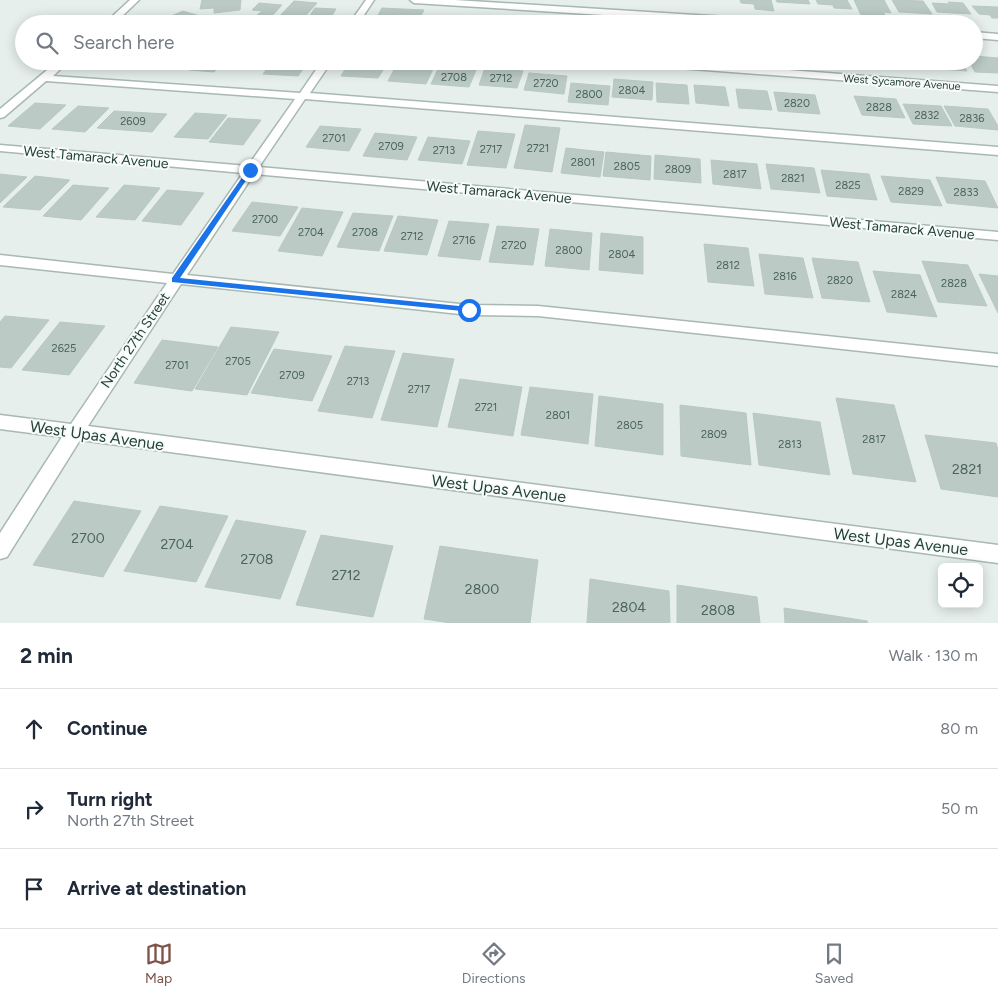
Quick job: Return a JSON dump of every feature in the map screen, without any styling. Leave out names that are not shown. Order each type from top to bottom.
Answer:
[{"type":"street","points":[[118,15],[136,0]]},
{"type":"street","points":[[359,15],[370,0]]},
{"type":"street","points":[[414,0],[652,15]]},
{"type":"street","points":[[983,35],[998,36]]},
{"type":"street","points":[[0,115],[53,70]]},
{"type":"street","name":"North 27th Street","points":[[0,550],[74,432],[175,280],[321,70]]},
{"type":"street","name":"West Sycamore Avenue","points":[[746,70],[998,89]]},
{"type":"street","points":[[44,78],[302,96],[998,151]]},
{"type":"street","name":"West Tamarack Avenue","points":[[0,148],[998,236]]},
{"type":"street","points":[[0,260],[469,310],[538,310],[998,360]]},
{"type":"street","name":"West Upas Avenue","points":[[0,422],[998,554]]},
{"type":"building","points":[[202,0],[241,0],[240,10],[214,13],[214,8],[200,9]]},
{"type":"building","points":[[740,0],[771,0],[774,11],[755,9],[754,4],[741,3]]},
{"type":"building","points":[[776,0],[808,0],[810,4],[777,2]]},
{"type":"building","points":[[816,0],[847,0],[852,9],[834,8],[833,5],[818,4]]},
{"type":"building","points":[[854,0],[884,0],[891,13],[883,12],[885,15],[861,15]]},
{"type":"building","points":[[892,0],[923,1],[932,14],[899,12]]},
{"type":"building","points":[[294,1],[317,3],[306,15],[281,15]]},
{"type":"building","points":[[948,2],[963,3],[971,14],[937,12],[932,3],[950,4]]},
{"type":"building","points":[[259,3],[282,5],[273,15],[257,15],[262,11],[252,10]]},
{"type":"building","points":[[972,6],[998,7],[998,18],[979,14]]},
{"type":"building","points":[[315,8],[336,9],[332,15],[310,15]]},
{"type":"building","points":[[382,8],[424,10],[422,15],[378,15]]},
{"type":"building","points":[[183,11],[197,15],[173,15]]},
{"type":"building","points":[[983,57],[998,58],[998,73],[975,72],[974,70],[983,70]]},
{"type":"building","points":[[189,70],[216,70],[214,72]]},
{"type":"building","points":[[266,70],[302,70],[298,76],[263,74]]},
{"type":"building","points":[[345,70],[383,70],[378,78],[341,76]]},
{"type":"building","points":[[394,70],[433,70],[426,84],[388,81]]},
{"type":"building","points":[[438,70],[476,70],[469,87],[431,84]]},
{"type":"building","points":[[484,70],[523,71],[517,88],[479,85]]},
{"type":"building","points":[[529,73],[567,76],[564,94],[524,90]]},
{"type":"building","points":[[614,79],[653,82],[652,100],[612,97]]},
{"type":"building","points":[[571,83],[610,86],[608,105],[568,102]]},
{"type":"building","points":[[656,83],[687,85],[689,104],[657,102]]},
{"type":"building","points":[[694,85],[725,87],[729,106],[696,103]]},
{"type":"building","points":[[736,89],[767,91],[772,110],[739,108]]},
{"type":"building","points":[[774,92],[815,95],[820,114],[778,111]]},
{"type":"building","points":[[854,96],[896,99],[905,118],[862,115]]},
{"type":"building","points":[[35,103],[66,105],[40,129],[8,126]]},
{"type":"building","points":[[903,104],[941,106],[952,126],[913,124]]},
{"type":"building","points":[[78,106],[109,108],[85,132],[52,129]]},
{"type":"building","points":[[944,106],[988,109],[998,126],[998,130],[955,126]]},
{"type":"building","points":[[114,111],[167,114],[152,132],[97,128]]},
{"type":"building","points":[[195,113],[227,115],[208,139],[174,137]]},
{"type":"building","points":[[228,118],[261,120],[243,145],[209,142]]},
{"type":"building","points":[[525,125],[560,128],[552,172],[514,168]]},
{"type":"building","points":[[320,126],[361,129],[349,151],[306,147]]},
{"type":"building","points":[[478,131],[515,134],[506,168],[467,165]]},
{"type":"building","points":[[375,133],[417,137],[407,160],[363,156]]},
{"type":"building","points":[[428,137],[470,141],[462,164],[418,160]]},
{"type":"building","points":[[566,148],[604,152],[600,177],[561,173]]},
{"type":"building","points":[[606,152],[651,156],[650,180],[603,176]]},
{"type":"building","points":[[655,155],[700,159],[701,183],[654,179]]},
{"type":"building","points":[[711,160],[757,164],[761,189],[713,184]]},
{"type":"building","points":[[766,164],[814,168],[820,193],[771,189]]},
{"type":"building","points":[[821,170],[869,174],[877,200],[827,196]]},
{"type":"building","points":[[0,174],[27,177],[0,203]]},
{"type":"building","points":[[35,176],[70,180],[40,210],[3,207]]},
{"type":"building","points":[[881,176],[930,180],[942,206],[891,202]]},
{"type":"building","points":[[936,177],[985,181],[998,208],[947,203]]},
{"type":"building","points":[[73,185],[109,188],[81,220],[43,216]]},
{"type":"building","points":[[124,185],[160,188],[135,220],[96,217]]},
{"type":"building","points":[[167,190],[204,193],[181,225],[142,221]]},
{"type":"building","points":[[252,202],[298,207],[280,236],[232,231]]},
{"type":"building","points":[[302,208],[343,212],[322,256],[278,251]]},
{"type":"building","points":[[353,213],[393,216],[379,251],[337,247]]},
{"type":"building","points":[[398,216],[438,220],[427,255],[384,251]]},
{"type":"building","points":[[449,221],[489,224],[480,260],[438,256]]},
{"type":"building","points":[[497,226],[539,229],[533,265],[489,262]]},
{"type":"building","points":[[550,229],[592,233],[589,270],[545,266]]},
{"type":"building","points":[[601,233],[643,237],[643,274],[599,270]]},
{"type":"building","points":[[704,244],[748,248],[754,286],[708,282]]},
{"type":"building","points":[[759,254],[803,258],[813,298],[765,294]]},
{"type":"building","points":[[812,258],[858,262],[870,302],[822,298]]},
{"type":"building","points":[[922,261],[968,265],[987,306],[938,302]]},
{"type":"building","points":[[873,271],[920,275],[937,317],[887,312]]},
{"type":"building","points":[[979,274],[998,276],[998,313]]},
{"type":"building","points":[[5,316],[49,320],[11,368],[0,367],[0,322]]},
{"type":"building","points":[[60,322],[105,326],[69,375],[22,370]]},
{"type":"building","points":[[231,327],[279,332],[247,395],[195,389]]},
{"type":"building","points":[[162,340],[218,347],[192,391],[134,383]]},
{"type":"building","points":[[345,346],[395,351],[372,418],[318,411]]},
{"type":"building","points":[[274,349],[332,356],[312,401],[251,393]]},
{"type":"building","points":[[403,353],[454,359],[437,427],[381,420]]},
{"type":"building","points":[[460,379],[522,387],[513,436],[448,427]]},
{"type":"building","points":[[530,387],[593,394],[588,444],[521,435]]},
{"type":"building","points":[[599,396],[663,404],[663,455],[595,446]]},
{"type":"building","points":[[836,398],[894,405],[916,482],[853,474]]},
{"type":"building","points":[[680,405],[746,413],[751,465],[681,456]]},
{"type":"building","points":[[753,413],[820,422],[830,475],[759,465]]},
{"type":"building","points":[[925,435],[996,443],[998,450],[998,497],[941,489]]},
{"type":"building","points":[[74,501],[141,511],[103,577],[33,565]]},
{"type":"building","points":[[160,506],[228,516],[196,582],[124,571]]},
{"type":"building","points":[[236,520],[306,531],[280,599],[205,587]]},
{"type":"building","points":[[321,535],[393,546],[373,617],[296,605]]},
{"type":"building","points":[[440,546],[538,560],[530,623],[451,623],[424,619]]},
{"type":"building","points":[[590,579],[669,591],[670,623],[587,623]]},
{"type":"building","points":[[677,585],[757,597],[760,623],[677,623]]},
{"type":"building","points":[[784,608],[867,621],[868,623],[785,623]]},
{"type":"route","points":[[250,170],[175,280],[469,310]]}]
